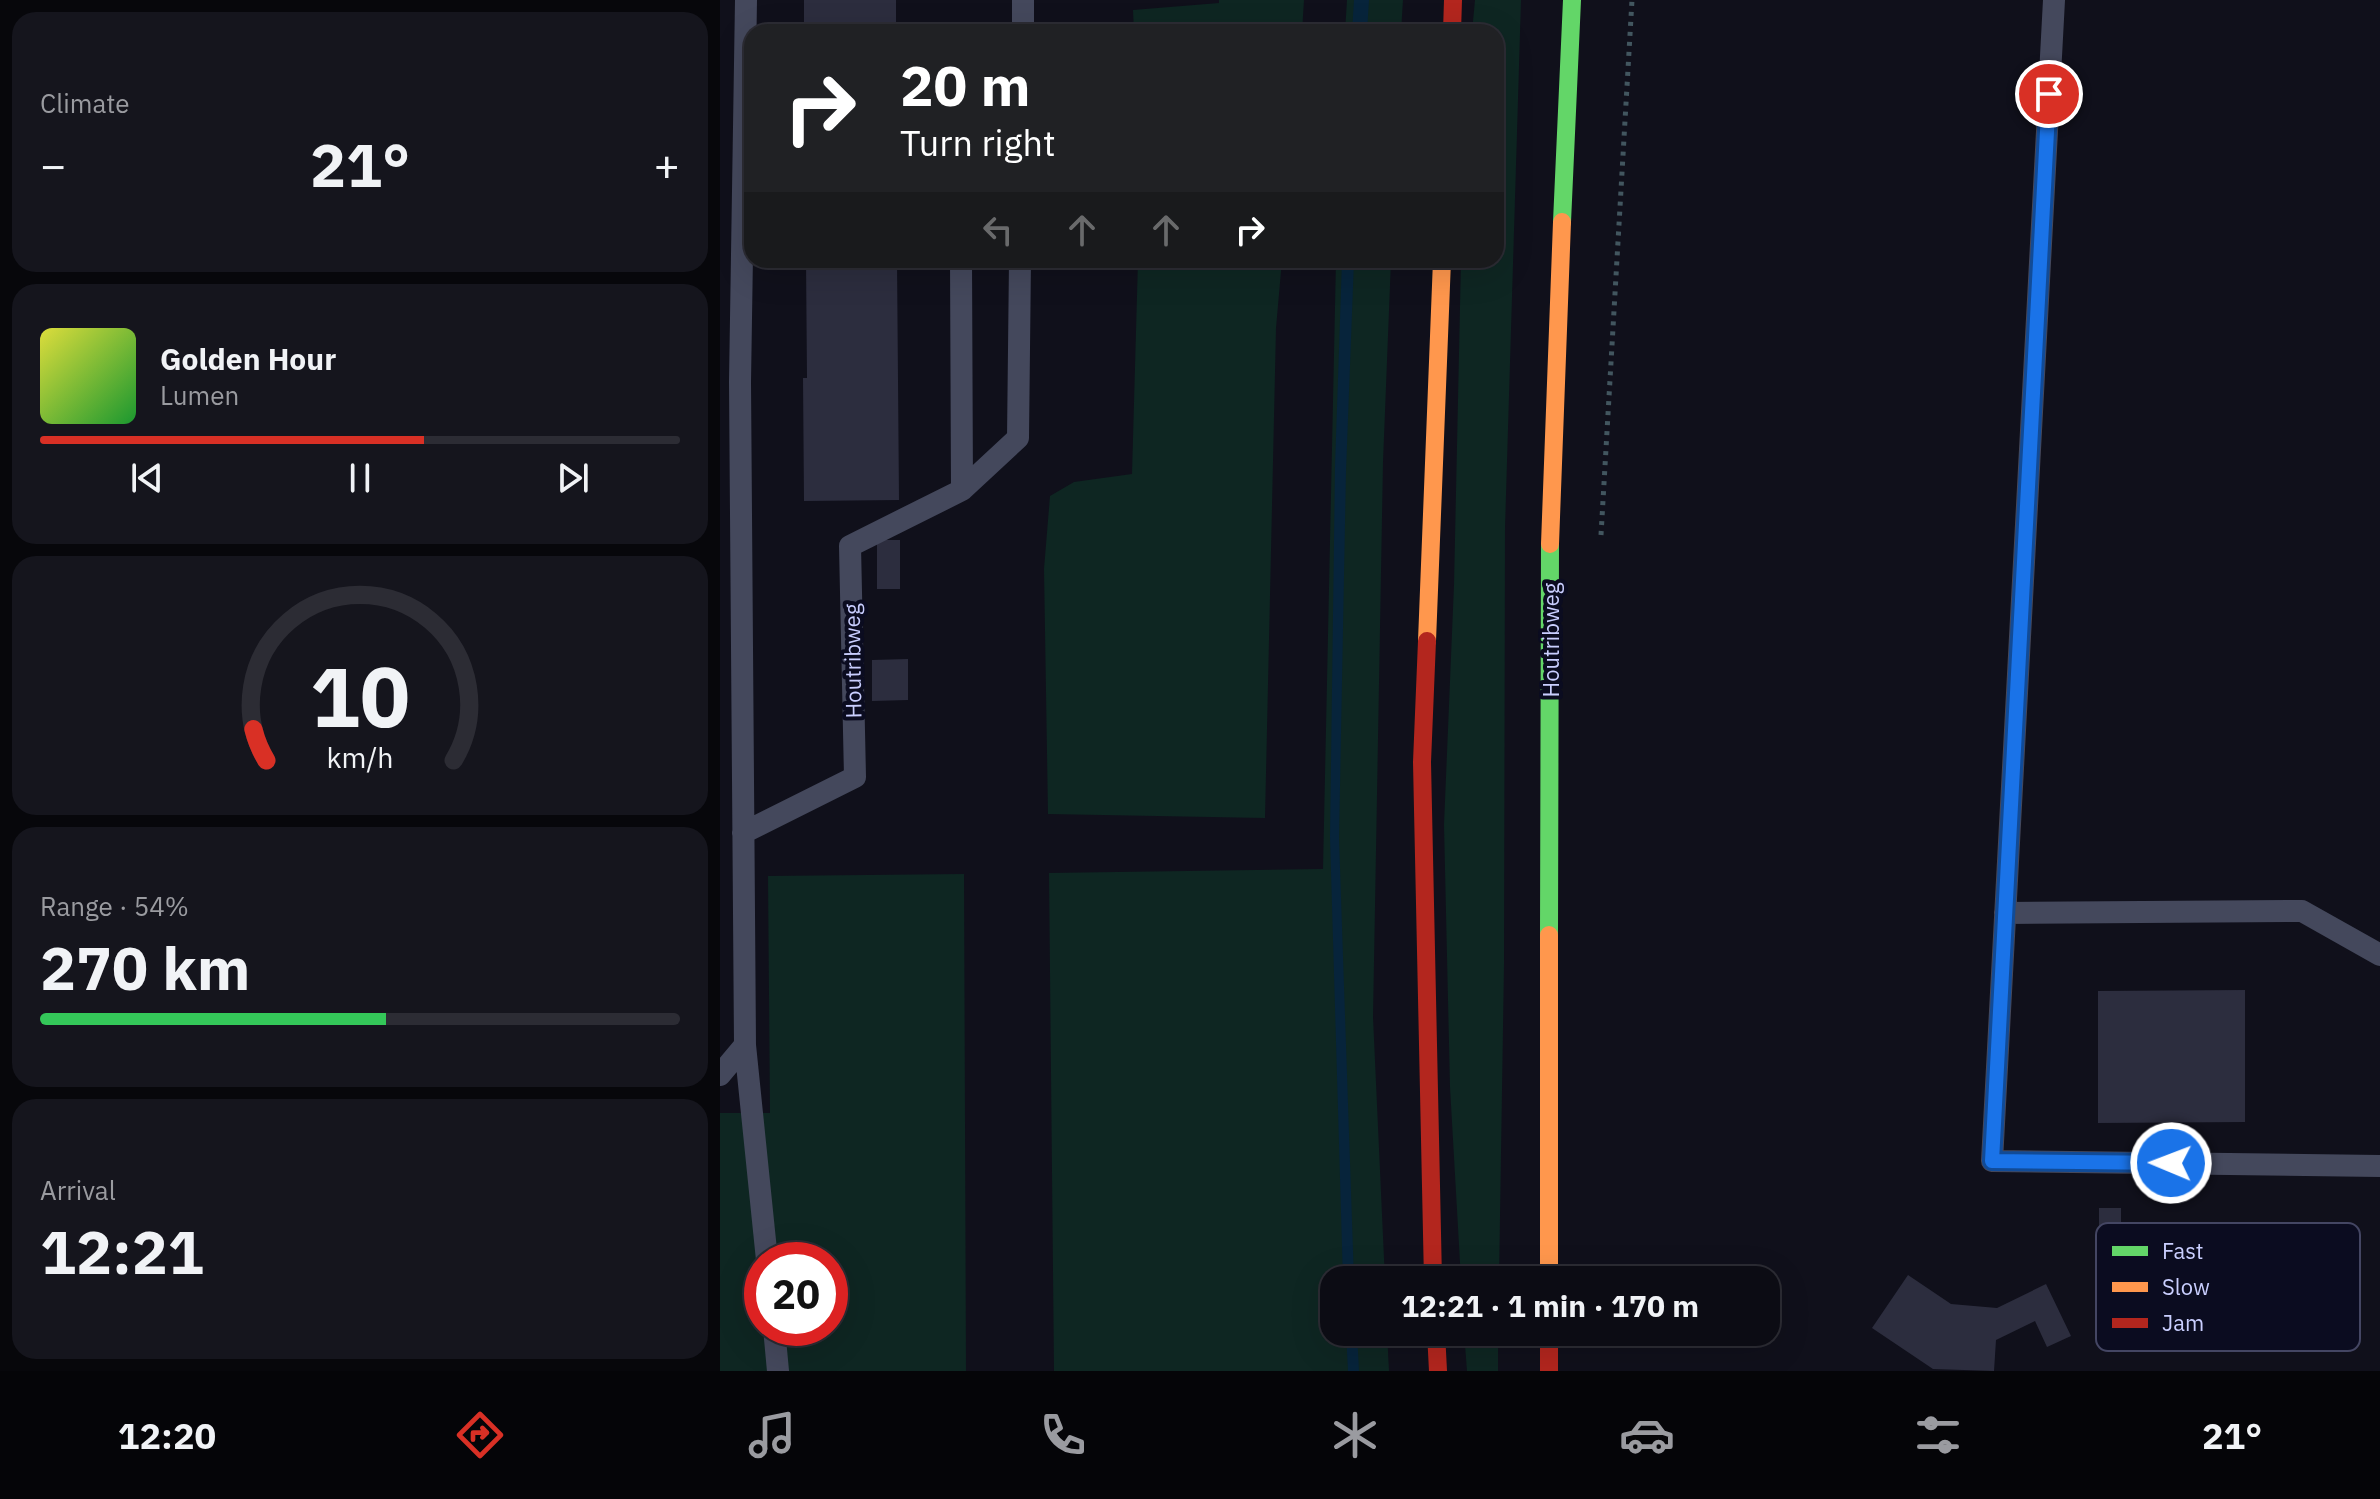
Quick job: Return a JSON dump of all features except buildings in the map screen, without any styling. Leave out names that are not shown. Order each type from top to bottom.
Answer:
[{"type":"main road","points":[[1452,24],[1453,0]]},
{"type":"main road","name":"Houtribweg","points":[[1549,1266],[1550,494],[1572,0]]},
{"type":"main road","points":[[1433,1266],[1422,762],[1442,268]]},
{"type":"main road","points":[[1437,1346],[1438,1371]]},
{"type":"main road","points":[[1549,1346],[1549,1371]]},
{"type":"lane","points":[[746,0],[746,24]]},
{"type":"lane","points":[[1023,0],[1023,24]]},
{"type":"lane","points":[[2054,0],[1992,1161],[2380,1166]]},
{"type":"lane","points":[[744,127],[740,382],[745,1045],[765,1242]]},
{"type":"lane","points":[[961,268],[962,490]]},
{"type":"lane","name":"Houtribweg","points":[[743,833],[855,777],[850,546],[962,490],[1018,438],[1020,268]]},
{"type":"lane","points":[[2005,913],[2302,911],[2380,955]]},
{"type":"lane","points":[[720,1075],[745,1045]]},
{"type":"lane","points":[[776,1346],[778,1371]]},
{"type":"path","points":[[1601,539],[1632,0]]},
{"type":"green space","points":[[1219,0],[1304,0],[1302,24],[1134,24],[1133,10],[1219,3]]},
{"type":"green space","points":[[1347,0],[1403,0],[1402,24],[1346,24]]},
{"type":"green space","points":[[1475,0],[1521,0],[1505,528],[1504,965],[1499,1266],[1460,1266],[1450,1087],[1444,825],[1454,585],[1461,268],[1504,268],[1504,24],[1473,24]]},
{"type":"green space","points":[[1138,268],[1281,268],[1276,328],[1265,818],[1048,814],[1044,569],[1050,496],[1074,482],[1132,474]]},
{"type":"green space","points":[[1336,268],[1391,268],[1383,462],[1373,1017],[1384,1266],[1320,1266],[1320,1346],[1388,1346],[1389,1371],[1054,1371],[1049,873],[1323,869]]},
{"type":"green space","points":[[964,874],[966,1371],[720,1371],[720,1113],[770,1113],[768,876]]},
{"type":"green space","points":[[1465,1346],[1498,1346],[1498,1371],[1467,1371]]},
{"type":"water","points":[[1354,0],[1369,0],[1368,24],[1352,24]]},
{"type":"water","points":[[1342,268],[1354,268],[1346,471],[1339,839],[1354,1266],[1343,1266],[1330,837],[1335,467]]},
{"type":"water","points":[[1347,1346],[1358,1346],[1359,1371],[1348,1371]]},
{"type":"traffic: fast","points":[[1562,222],[1572,0]]},
{"type":"traffic: fast","points":[[1549,935],[1550,544]]},
{"type":"traffic: slow","points":[[1550,544],[1562,222]]},
{"type":"traffic: slow","points":[[1427,641],[1442,268]]},
{"type":"traffic: slow","points":[[1549,935],[1549,1266]]},
{"type":"traffic: jam","points":[[1452,24],[1453,0]]},
{"type":"traffic: jam","points":[[1427,641],[1422,762],[1433,1266]]},
{"type":"traffic: jam","points":[[1437,1346],[1438,1371]]},
{"type":"traffic: jam","points":[[1549,1346],[1549,1371]]},
{"type":"route","points":[[2049,94],[1992,1161],[2171,1163]]}]
